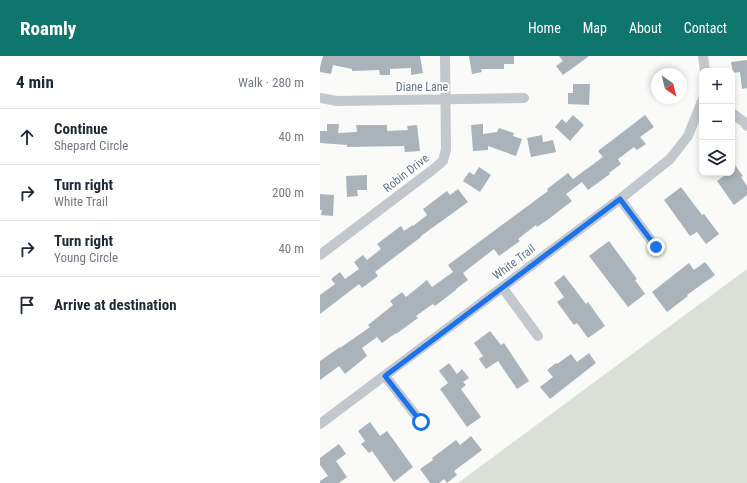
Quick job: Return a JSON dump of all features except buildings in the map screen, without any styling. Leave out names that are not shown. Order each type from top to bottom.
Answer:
[{"type":"street","name":"Robin Drive","points":[[320,255],[431,172],[443,161],[446,149],[444,56]]},
{"type":"street","points":[[703,56],[705,68]]},
{"type":"street","name":"Diane Lane","points":[[320,98],[337,101],[524,98]]},
{"type":"street","name":"White Trail","points":[[320,424],[620,199],[670,159],[688,136],[701,104]]},
{"type":"street","points":[[735,115],[747,126]]},
{"type":"street","points":[[620,199],[656,247]]},
{"type":"street","points":[[502,287],[538,336]]},
{"type":"street","points":[[385,376],[421,422]]},
{"type":"shaded area","points":[[747,269],[747,483],[458,483]]},
{"type":"route","points":[[421,422],[385,376],[620,199],[656,247]]}]
